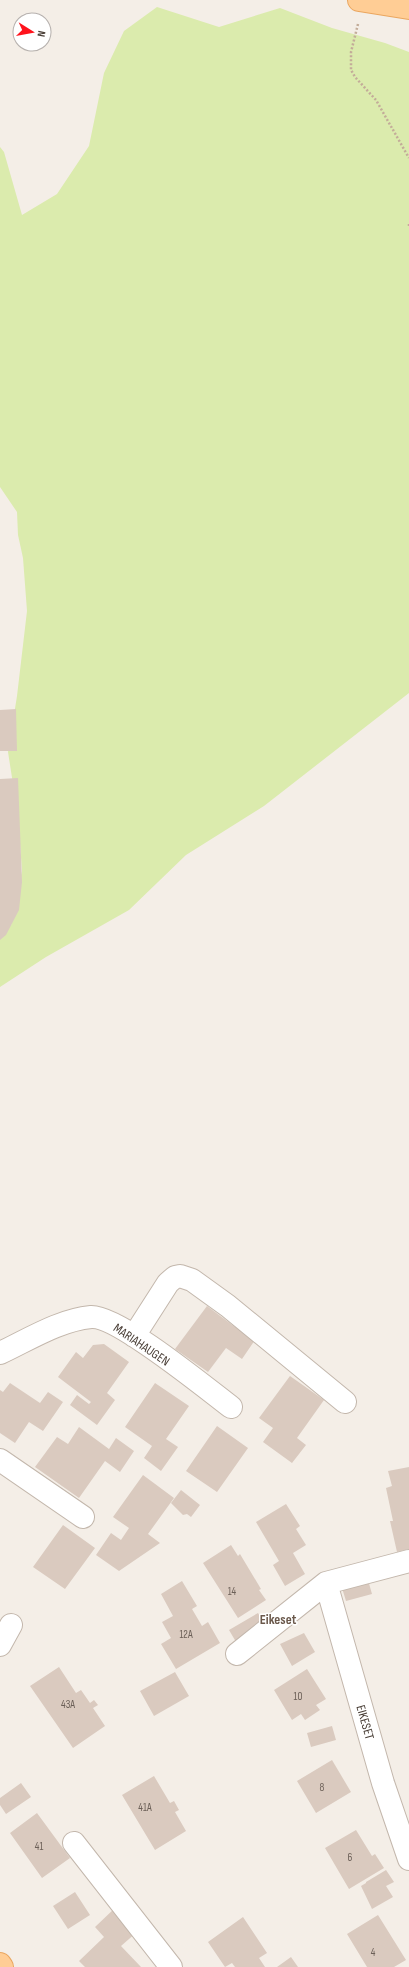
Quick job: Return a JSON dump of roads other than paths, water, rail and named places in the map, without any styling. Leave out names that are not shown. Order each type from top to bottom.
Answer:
[{"type":"main road","points":[[362,0],[409,8]]},
{"type":"street","points":[[134,1336],[168,1283],[175,1277],[180,1276],[192,1280],[228,1306],[345,1402]]},
{"type":"street","name":"MARIAHAUGEN","points":[[0,1353],[63,1324],[92,1317],[104,1319],[134,1336],[231,1407]]},
{"type":"street","points":[[0,1460],[83,1517]]},
{"type":"street","points":[[237,1654],[326,1583],[409,1561]]},
{"type":"street","name":"EIKESET","points":[[326,1583],[383,1784],[409,1859]]},
{"type":"street","points":[[0,1644],[11,1625]]},
{"type":"street","points":[[74,1843],[171,1967]]},
{"type":"district","name":"Eikeset","points":[[278,1619]]}]
